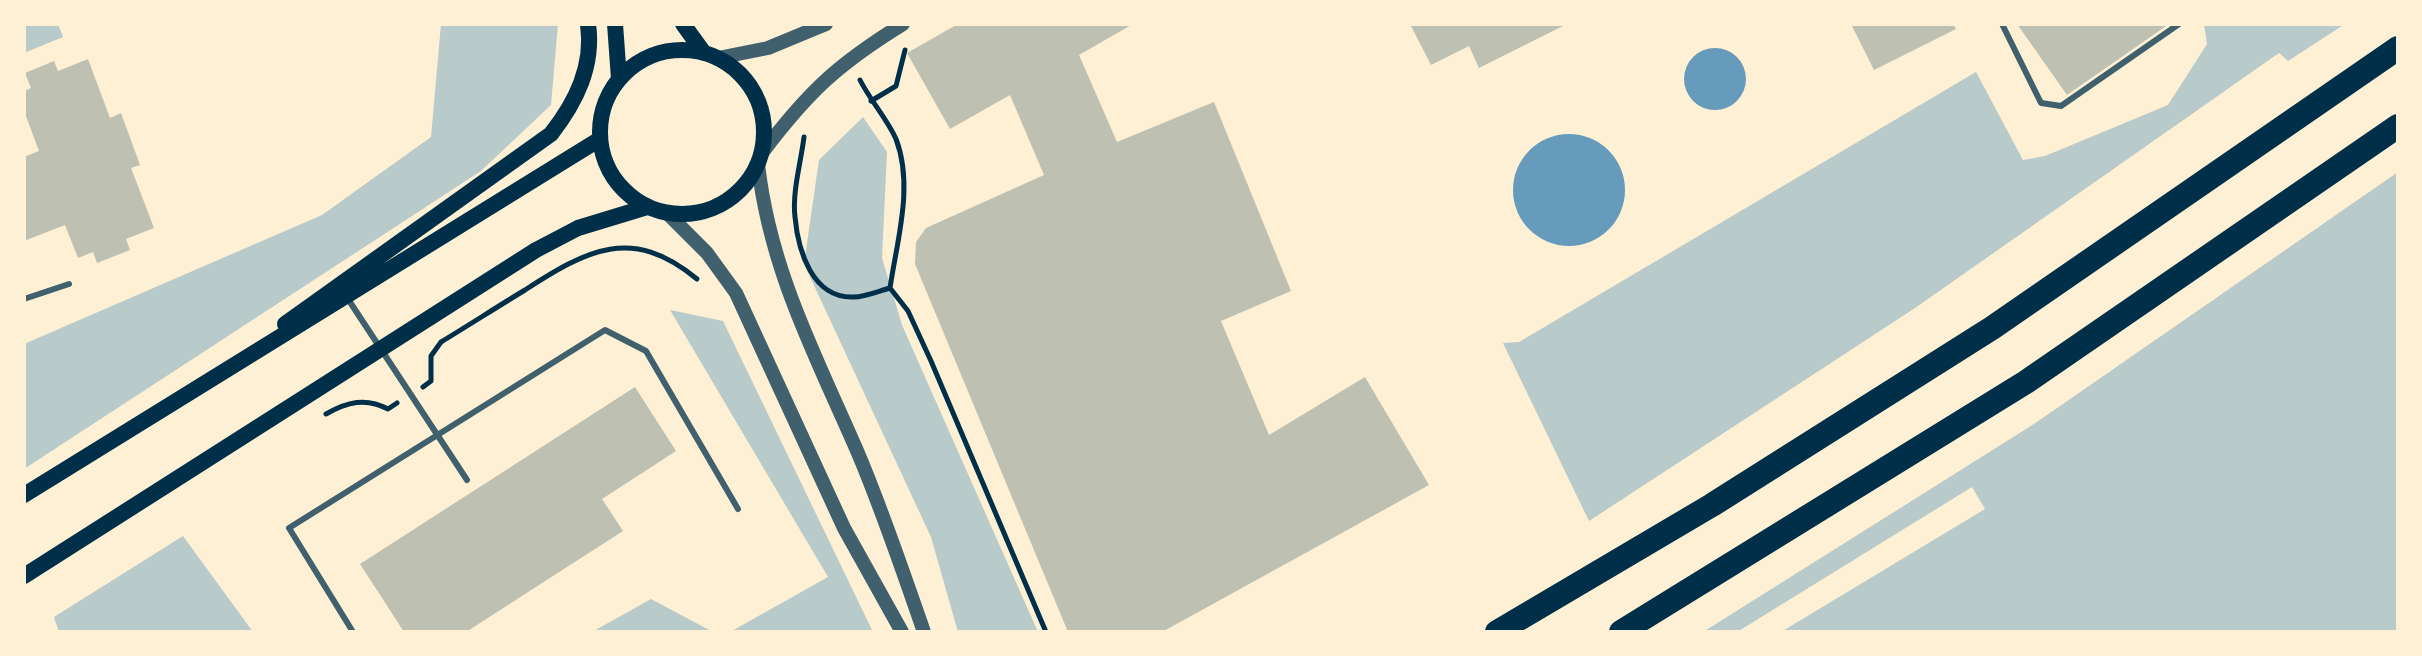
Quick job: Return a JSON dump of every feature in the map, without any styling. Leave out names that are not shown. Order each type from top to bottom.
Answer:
[{"type":"highway","points":[[1497,632],[1712,505],[1992,328],[2398,48]]},
{"type":"highway","points":[[1621,632],[2026,382],[2398,126]]},
{"type":"main road","points":[[240,358],[337,284],[551,134],[580,88],[586,64],[588,24]]},
{"type":"main road","points":[[615,24],[619,79]]},
{"type":"main road","points":[[683,24],[711,55],[747,81],[757,97],[765,134],[760,158],[744,187],[717,207],[701,213],[667,213],[647,207],[615,179],[600,139],[603,107],[619,79],[636,64],[657,54],[681,50],[711,55]]},
{"type":"main road","points":[[24,495],[240,358],[347,298],[600,139]]},
{"type":"main road","points":[[24,576],[536,250],[578,228],[647,207]]},
{"type":"street","points":[[711,55],[780,44],[826,24]]},
{"type":"street","points":[[903,24],[858,52],[814,88],[760,158],[763,204],[780,272],[881,509],[924,632]]},
{"type":"street","points":[[667,213],[707,253],[736,293],[844,528],[902,632]]},
{"type":"lane","points":[[2002,24],[2041,103],[2061,106],[2179,24]]},
{"type":"lane","points":[[24,299],[69,284]]},
{"type":"lane","points":[[337,284],[467,480]]},
{"type":"lane","points":[[353,632],[289,528],[605,330],[646,351],[738,509]]},
{"type":"path","points":[[871,101],[896,86],[903,51]]},
{"type":"path","points":[[858,78],[894,136],[903,161],[905,183],[890,288],[908,311],[931,361],[1046,632]]},
{"type":"path","points":[[806,125],[794,215],[805,261],[817,283],[836,295],[854,297],[890,288]]},
{"type":"shaded area","points":[[24,24],[58,24],[63,37],[24,53]]},
{"type":"shaded area","points":[[441,24],[558,24],[551,105],[481,171],[24,469],[24,344],[322,215],[431,137]]},
{"type":"shaded area","points":[[2204,24],[2345,24],[2288,61],[2279,53],[1915,308],[1589,521],[1503,343],[1519,342],[1976,72],[2023,160],[2045,156],[2168,105],[2207,44]]},
{"type":"shaded area","points":[[863,117],[887,152],[882,258],[902,325],[1038,632],[958,632],[931,537],[804,264],[819,160]]},
{"type":"shaded area","points":[[2398,172],[2398,632],[1781,632],[1985,509],[1972,487],[1737,632],[1703,632],[2034,424]]},
{"type":"shaded area","points":[[670,310],[723,321],[873,632],[730,632],[828,577]]},
{"type":"shaded area","points":[[183,536],[253,632],[59,632],[54,617]]},
{"type":"shaded area","points":[[651,599],[713,632],[592,632]]},
{"type":"water","points":[[1715,48],[1737,57],[1746,79],[1737,101],[1715,110],[1693,101],[1684,79],[1693,57]]},
{"type":"water","points":[[1569,134],[1590,138],[1609,150],[1621,169],[1625,190],[1621,211],[1609,230],[1590,242],[1569,246],[1548,242],[1529,230],[1517,211],[1513,190],[1517,169],[1529,150],[1548,138]]},
{"type":"building","points":[[958,24],[1133,24],[1079,55],[1117,142],[1214,102],[1291,291],[1221,321],[1269,435],[1365,377],[1429,485],[1162,632],[1068,632],[915,264],[916,242],[926,228],[1044,175],[1010,95],[950,129],[907,53]]},
{"type":"building","points":[[1410,24],[1567,24],[1479,68],[1469,46],[1431,65]]},
{"type":"building","points":[[1851,24],[1953,24],[1956,29],[1874,70]]},
{"type":"building","points":[[2017,24],[2169,24],[2067,95]]},
{"type":"building","points":[[88,59],[110,118],[121,113],[140,165],[131,168],[154,228],[126,239],[130,250],[97,263],[93,252],[78,258],[65,225],[24,241],[24,157],[39,151],[24,111],[24,91],[31,88],[25,73],[54,61],[58,71]]},
{"type":"building","points":[[635,387],[676,451],[602,499],[623,531],[466,632],[404,632],[360,564]]}]
